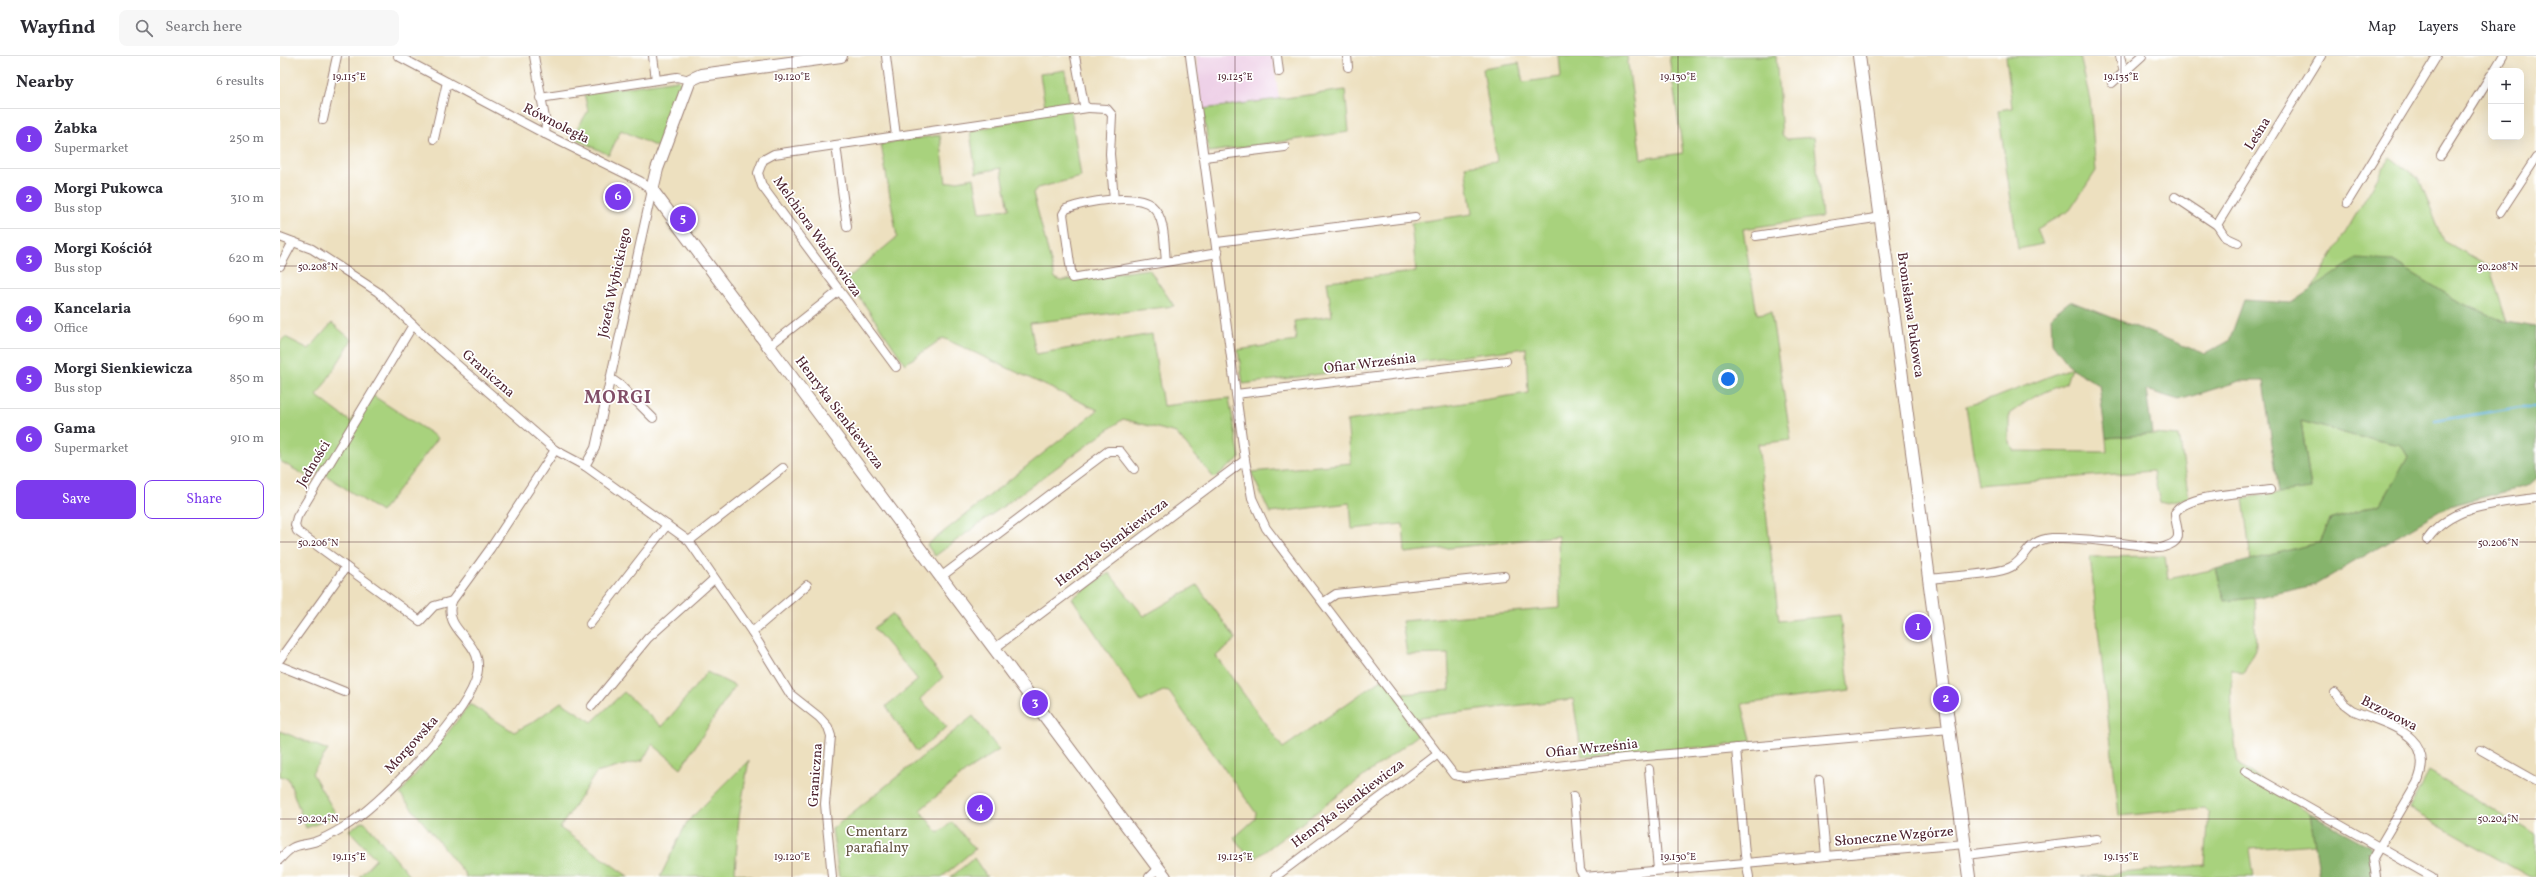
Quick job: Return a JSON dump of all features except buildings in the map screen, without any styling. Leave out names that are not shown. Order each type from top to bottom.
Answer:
[{"type":"street","points":[[323,120],[337,56]]},
{"type":"street","name":"Równoległa","points":[[398,56],[545,134],[640,181],[652,190]]},
{"type":"street","points":[[534,56],[540,98],[546,124],[545,134]]},
{"type":"street","points":[[653,56],[656,80]]},
{"type":"street","points":[[540,98],[677,77],[690,80],[701,75],[841,56]]},
{"type":"street","points":[[886,56],[896,136]]},
{"type":"street","points":[[1075,56],[1082,101],[1088,108]]},
{"type":"street","name":"Ofiar Września","points":[[1190,56],[1217,242],[1245,460],[1252,498],[1266,528],[1324,602],[1454,776],[1464,777],[1561,765],[1950,729]]},
{"type":"street","points":[[1277,56],[1279,72]]},
{"type":"street","points":[[1347,56],[1348,68]]},
{"type":"street","name":"Bronisława Pukowca","points":[[1859,56],[1882,217],[1969,877]]},
{"type":"street","points":[[2120,56],[2124,72]]},
{"type":"street","points":[[2112,83],[2142,56]]},
{"type":"street","name":"Leśna","points":[[2217,225],[2322,56]]},
{"type":"street","points":[[2346,203],[2437,56]]},
{"type":"street","points":[[2496,68],[2503,56]]},
{"type":"street","name":"Józefa Wybickiego","points":[[585,466],[595,448],[657,169],[690,80]]},
{"type":"street","points":[[2441,155],[2488,80]]},
{"type":"street","points":[[434,139],[448,82]]},
{"type":"street","name":"Melchiora Wańkowicza","points":[[896,367],[762,186],[758,173],[763,160],[774,154],[1088,108],[1107,109],[1111,112],[1110,154],[1114,200]]},
{"type":"street","points":[[836,146],[847,227]]},
{"type":"street","points":[[1204,157],[1284,147]]},
{"type":"street","points":[[2500,213],[2536,158]]},
{"type":"street","name":"Henryka Sienkiewicza","points":[[652,190],[942,576],[1162,873],[1148,877]]},
{"type":"street","points":[[2175,197],[2217,225],[2226,237],[2238,243]]},
{"type":"street","points":[[1166,262],[1163,230],[1152,206],[1142,201],[1126,198],[1066,209],[1063,214],[1072,278],[1166,262],[1218,253]]},
{"type":"street","points":[[1217,242],[1414,217]]},
{"type":"street","points":[[1756,236],[1882,217]]},
{"type":"street","name":"Graniczna","points":[[280,237],[312,250],[378,292],[413,325],[555,450],[585,466],[689,541],[752,632],[790,694],[819,717],[828,727],[831,736],[825,804],[832,877]]},
{"type":"street","points":[[280,266],[293,242]]},
{"type":"street","points":[[769,346],[839,291]]},
{"type":"street","name":"Jedności","points":[[346,566],[297,531],[295,525],[297,517],[413,325]]},
{"type":"street","name":"Ofiar Września","points":[[1236,394],[1506,361]]},
{"type":"street","points":[[610,378],[620,385],[653,418]]},
{"type":"street","points":[[280,659],[346,566],[420,621],[434,606],[452,601],[490,549],[555,450]]},
{"type":"street","points":[[942,576],[1108,451],[1120,451],[1134,469]]},
{"type":"street","name":"Henryka Sienkiewicza","points":[[995,648],[1245,460]]},
{"type":"street","points":[[689,541],[783,468]]},
{"type":"street","points":[[1930,579],[2004,570],[2017,562],[2029,546],[2040,540],[2093,540],[2163,548],[2177,541],[2179,537],[2176,513],[2189,502],[2202,498],[2270,490]]},
{"type":"street","points":[[2427,540],[2433,531],[2469,510],[2484,505],[2536,498]]},
{"type":"street","points":[[590,624],[667,525]]},
{"type":"street","points":[[1324,602],[1336,594],[1504,576]]},
{"type":"street","points":[[592,706],[648,638],[714,579]]},
{"type":"street","points":[[752,632],[807,585]]},
{"type":"street","name":"Morgowska","points":[[280,859],[290,848],[299,843],[314,842],[332,834],[375,805],[412,765],[466,701],[476,681],[477,656],[471,642],[451,622],[449,611],[452,601]]},
{"type":"street","points":[[280,666],[345,692]]},
{"type":"street","name":"Brzozowa","points":[[2335,693],[2344,704],[2352,710],[2407,735],[2415,741],[2421,752],[2422,770],[2417,783],[2374,858],[2376,877]]},
{"type":"street","points":[[1736,748],[1745,854],[1748,863],[1749,877]]},
{"type":"street","points":[[2481,750],[2536,781]]},
{"type":"street","name":"Henryka Sienkiewicza","points":[[1275,877],[1438,754]]},
{"type":"street","points":[[1649,769],[1658,870]]},
{"type":"street","points":[[2245,771],[2432,877]]},
{"type":"street","name":"Słoneczne Wzgórze","points":[[1819,780],[1826,856]]},
{"type":"street","name":"Słoneczne Wzgórze","points":[[1574,796],[1580,870],[1584,877],[1826,856],[1966,850]]},
{"type":"street","points":[[1966,850],[2097,839]]},
{"type":"shaded area","points":[[1196,56],[1273,56],[1279,100],[1202,111]]},
{"type":"green space","points":[[1559,56],[1627,56],[1641,159],[1683,153],[1669,56],[1776,56],[1782,135],[1787,139],[1814,137],[1822,217],[1743,229],[1757,314],[1771,312],[1791,440],[1758,444],[1779,621],[1840,615],[1850,691],[1742,704],[1752,743],[1582,757],[1573,699],[1420,717],[1417,736],[1252,861],[1234,838],[1255,819],[1256,813],[1169,692],[1163,691],[1141,702],[1072,598],[1109,573],[1144,616],[1197,585],[1236,639],[1216,656],[1283,748],[1388,675],[1402,694],[1450,690],[1448,654],[1407,655],[1402,621],[1560,608],[1558,536],[1405,553],[1403,524],[1352,529],[1350,503],[1270,513],[1251,472],[1351,463],[1347,421],[1528,393],[1526,348],[1243,384],[1238,350],[1296,341],[1294,321],[1332,316],[1327,281],[1416,272],[1411,223],[1472,214],[1465,166],[1497,162],[1483,69],[1519,63],[1523,82],[1561,77]]},
{"type":"green space","points":[[2006,56],[2080,56],[2090,100],[2096,171],[2070,210],[2037,229],[2043,244],[2018,249],[1998,110],[2012,108]]},
{"type":"green space","points":[[1065,70],[1081,177],[1037,188],[1033,193],[1055,278],[1061,281],[1149,269],[1174,306],[1030,323],[1036,354],[1152,334],[1163,406],[1229,398],[1240,458],[1214,478],[1176,433],[1123,419],[935,556],[927,545],[1098,410],[943,338],[905,364],[847,279],[897,237],[881,144],[940,135],[946,183],[974,178],[980,212],[1009,209],[1001,168],[976,173],[970,132],[1041,113],[1045,107],[1040,74]]},
{"type":"green space","points":[[678,80],[683,85],[659,148],[621,130],[609,155],[572,137],[588,111],[584,93]]},
{"type":"green space","points":[[1345,90],[1349,132],[1209,152],[1203,109]]},
{"type":"green space","points":[[2390,157],[2419,179],[2444,241],[2489,266],[2507,322],[2461,303],[2393,261],[2312,289]]},
{"type":"green space","points":[[2356,259],[2393,261],[2461,303],[2507,322],[2536,327],[2536,478],[2527,486],[2449,506],[2315,585],[2254,598],[2225,601],[2216,569],[2320,542],[2330,520],[2381,504],[2408,457],[2401,445],[2355,436],[2301,421],[2311,489],[2279,493],[2263,381],[2240,381],[2179,400],[2146,390],[2152,434],[2106,438],[2099,385],[2071,368],[2052,343],[2051,316],[2070,301],[2205,354],[2229,341],[2244,300],[2291,303]]},
{"type":"green space","points":[[332,323],[352,340],[317,396],[351,422],[369,393],[438,438],[381,512],[321,472],[315,473],[313,480],[280,461],[280,342],[285,337],[309,349]]},
{"type":"green space","points":[[2071,368],[2066,383],[2032,398],[2009,414],[2009,440],[2014,451],[2107,452],[2106,438],[2152,434],[2179,436],[2189,498],[2160,503],[2153,471],[1978,485],[1966,406],[1997,397]]},
{"type":"green space","points":[[2301,421],[2355,436],[2401,445],[2408,457],[2381,504],[2330,520],[2320,542],[2251,561],[2243,498],[2311,488]]},
{"type":"green space","points":[[2165,556],[2168,579],[2216,569],[2225,601],[2254,598],[2256,649],[2243,674],[2231,669],[2232,720],[2238,764],[2310,814],[2315,844],[2250,849],[2254,877],[2081,877],[2205,865],[2209,813],[2204,808],[2119,816],[2090,557]]},
{"type":"green space","points":[[892,614],[943,677],[920,699],[947,727],[917,752],[886,706],[918,680],[874,628]]},
{"type":"green space","points":[[707,672],[735,686],[681,768],[652,744],[643,760],[596,773],[560,828],[629,877],[465,877],[466,875],[400,794],[470,704],[514,732],[533,722],[561,702],[592,722],[624,692],[662,727]]},
{"type":"green space","name":"Cmentarz parafialny","points":[[973,716],[999,750],[968,770],[920,810],[938,833],[952,822],[975,849],[942,877],[839,877],[832,829]]},
{"type":"green space","points":[[280,731],[328,750],[312,773],[337,816],[306,828],[288,778],[280,776]]},
{"type":"green space","points":[[749,760],[739,817],[735,872],[753,877],[660,877],[687,822]]},
{"type":"green space","points":[[2429,772],[2536,835],[2536,877],[2530,877],[2409,809]]},
{"type":"green space","points":[[2310,814],[2375,849],[2378,877],[2320,877]]},
{"type":"green space","points":[[364,821],[411,877],[359,877],[376,859],[349,830]]},
{"type":"green space","points":[[974,858],[987,877],[951,877]]},
{"type":"waterway","points":[[2435,421],[2520,407],[2536,407]]},
{"type":"place","name":"Gama","points":[[618,197]]},
{"type":"place","name":"Morgi Sienkiewicza","points":[[683,219]]},
{"type":"place","name":"Żabka","points":[[1918,627]]},
{"type":"place","name":"Morgi Pukowca","points":[[1946,699]]},
{"type":"place","name":"Morgi Kościół","points":[[1035,703]]},
{"type":"place","name":"Kancelaria","points":[[980,808]]},
{"type":"district","name":"MORGI","points":[[618,398]]}]
